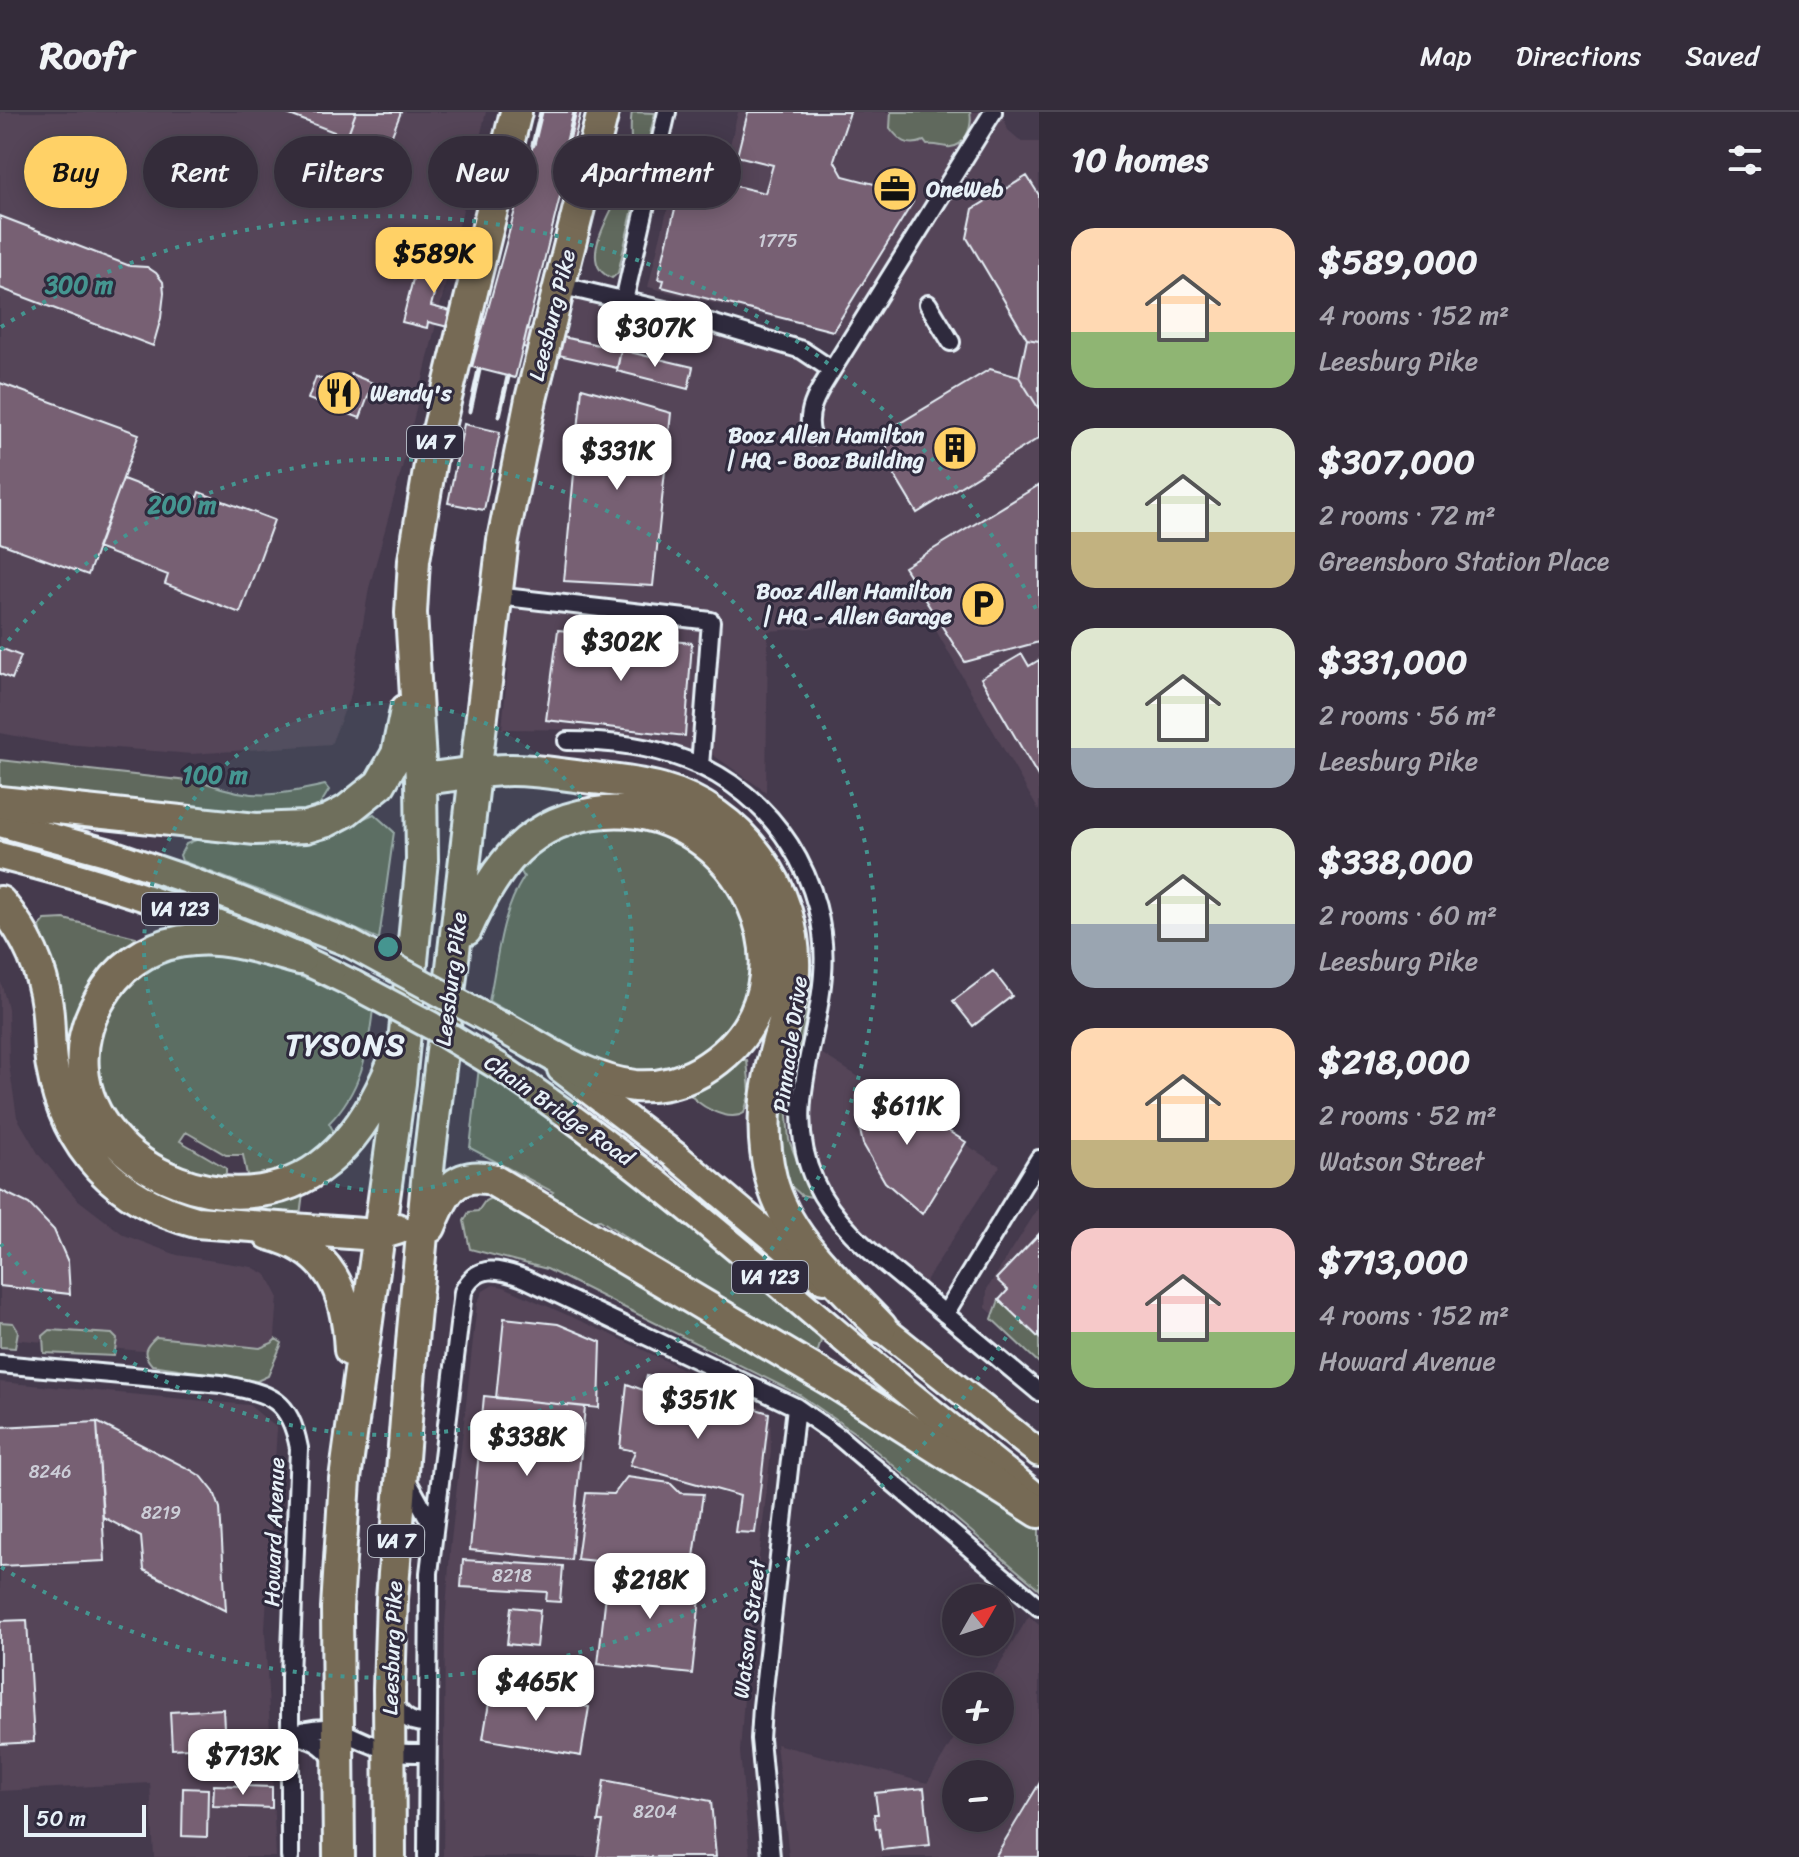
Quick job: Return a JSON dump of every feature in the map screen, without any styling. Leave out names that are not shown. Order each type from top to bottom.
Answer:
[{"type":"highway","name":"Leesburg Pike","points":[[339,1857],[336,1728],[340,1546],[353,1411],[406,1027],[422,860],[421,779],[411,613],[414,560],[431,459],[516,112]]},
{"type":"highway","name":"Leesburg Pike","points":[[390,1857],[392,1599],[420,1251],[497,596],[514,475],[603,112]]},
{"type":"highway","points":[[0,802],[256,829],[289,830],[327,821],[364,799],[380,784],[391,766],[400,745],[413,669]]},
{"type":"highway","points":[[421,779],[512,770],[663,789],[693,801],[718,816],[753,849],[780,894],[789,920],[793,947],[791,997],[767,1087],[763,1117],[764,1151],[771,1181],[785,1216],[806,1245],[881,1327]]},
{"type":"highway","points":[[454,962],[476,907],[504,864],[540,831],[564,820],[615,811],[665,820],[709,845],[743,883],[764,939],[765,980],[750,1023],[737,1042],[701,1072],[678,1082],[655,1086],[611,1081],[585,1072],[503,1027]]},
{"type":"highway","points":[[0,902],[20,927],[34,956],[45,995],[51,1067],[69,1124],[107,1177],[147,1205],[196,1222],[377,1235],[390,1233],[412,1213],[429,1160]]},
{"type":"highway","points":[[300,959],[219,939],[192,940],[169,943],[149,951],[114,977],[91,1014],[84,1043],[83,1073],[97,1112],[126,1151],[166,1179],[191,1188],[241,1194],[291,1183],[315,1171],[334,1156],[360,1126],[386,1080],[406,1027]]},
{"type":"highway","points":[[420,1251],[441,1201],[454,1184],[478,1176],[491,1179],[835,1383],[1039,1512]]},
{"type":"highway","points":[[240,1226],[295,1243],[322,1263],[333,1277],[342,1293],[347,1314],[353,1411]]},
{"type":"main road","name":"Chain Bridge Road","points":[[0,823],[172,874],[349,943],[503,1027],[676,1156],[881,1327],[1039,1453]]},
{"type":"main road","name":"Chain Bridge Road","points":[[0,856],[175,907],[300,959],[432,1026],[498,1066],[636,1165],[1039,1499]]},
{"type":"street","points":[[624,301],[667,112]]},
{"type":"street","points":[[812,436],[808,423],[811,407],[993,112]]},
{"type":"street","points":[[559,285],[677,313],[802,350],[832,370]]},
{"type":"street","points":[[928,304],[951,342]]},
{"type":"street","points":[[497,596],[711,621],[700,766]]},
{"type":"street","name":"Pinnacle Drive","points":[[567,741],[607,741],[642,747],[700,766],[738,788],[759,806],[787,840],[811,883],[821,930],[823,972],[820,1006],[799,1110],[803,1148],[814,1182],[845,1227],[1039,1392]]},
{"type":"street","points":[[945,1314],[1039,1159]]},
{"type":"street","points":[[427,1857],[429,1573],[463,1292],[468,1280],[477,1273],[506,1271],[526,1279],[796,1407],[839,1437],[1039,1607]]},
{"type":"street","name":"Howard Avenue","points":[[0,1364],[221,1384],[254,1391],[275,1400],[289,1413],[299,1448],[290,1735],[290,1857]]},
{"type":"street","name":"Watson Street","points":[[771,1857],[760,1739],[796,1407]]},
{"type":"street","points":[[402,1467],[411,1490],[425,1509],[435,1531]]},
{"type":"street","points":[[389,1689],[405,1718],[416,1723],[427,1723]]},
{"type":"street","points":[[290,1735],[308,1728],[336,1728],[389,1751],[427,1753]]},
{"type":"street","points":[[290,1735],[318,1743],[337,1767]]},
{"type":"shaded area","points":[[0,112],[486,112],[480,136],[428,136],[428,208],[463,208],[402,468],[369,588],[351,694],[331,744],[192,754],[52,743],[0,733]]},
{"type":"shaded area","points":[[738,112],[1002,112],[1008,130],[1022,142],[1039,142],[1039,811],[930,620],[768,631],[766,792],[713,755],[602,730],[502,729],[517,569],[532,471],[575,299],[777,351],[841,357],[855,353],[862,340],[648,287],[668,208],[741,208],[741,136],[732,136]]},
{"type":"shaded area","points":[[0,979],[8,1008],[9,1065],[17,1117],[39,1155],[77,1199],[124,1235],[177,1255],[252,1267],[267,1275],[278,1296],[273,1363],[0,1338]]},
{"type":"shaded area","points":[[816,1050],[1000,1166],[918,1293],[842,1227],[802,1142]]},
{"type":"shaded area","points":[[1039,1207],[1039,1353],[986,1308],[987,1289]]},
{"type":"shaded area","points":[[493,1285],[504,1287],[610,1334],[770,1411],[771,1451],[740,1752],[750,1857],[443,1857],[445,1627],[450,1550],[477,1303],[483,1291]]},
{"type":"shaded area","points":[[0,1382],[249,1405],[277,1428],[265,1629],[276,1857],[154,1857],[150,1783],[0,1791]]},
{"type":"shaded area","points":[[1029,1616],[1039,1625],[1039,1857],[789,1857],[776,1744],[927,1783],[951,1744],[1014,1744],[1014,1672],[995,1672],[1004,1656],[1014,1656],[1014,1640]]},
{"type":"green space","points":[[632,112],[655,113],[650,136],[631,136]]},
{"type":"green space","points":[[891,112],[970,112],[970,124],[966,136],[953,147],[927,145],[924,141],[909,143],[900,139],[890,128]]},
{"type":"green space","points":[[613,208],[633,208],[618,273],[612,278],[601,270],[596,259],[602,231]]},
{"type":"green space","points":[[0,760],[206,783],[251,794],[278,794],[325,785],[329,790],[315,813],[295,818],[0,789]]},
{"type":"green space","points":[[374,814],[394,832],[379,939],[182,861],[180,855],[186,844],[196,840],[332,832]]},
{"type":"green space","points":[[592,823],[672,832],[727,871],[759,954],[741,1022],[700,1060],[652,1075],[623,1072],[580,1054],[489,1001],[505,922],[524,877],[516,863],[536,844]]},
{"type":"green space","points":[[64,919],[136,937],[136,944],[75,1028],[135,1168],[303,1193],[300,1216],[179,1199],[156,1190],[133,1174],[83,1132],[64,1086],[40,926],[45,920]]},
{"type":"green space","points":[[220,952],[320,983],[373,1009],[369,1041],[356,1084],[329,1123],[336,1136],[287,1173],[248,1180],[243,1155],[226,1155],[186,1132],[180,1141],[226,1168],[226,1173],[221,1178],[170,1167],[124,1132],[100,1089],[94,1049],[122,985],[172,953]]},
{"type":"green space","points":[[810,972],[815,978],[786,1104],[789,1140],[811,1197],[801,1195],[791,1186],[773,1133],[803,973]]},
{"type":"green space","points":[[741,1060],[747,1060],[750,1092],[744,1113],[729,1116],[712,1111],[687,1090]]},
{"type":"green space","points":[[479,1067],[610,1161],[735,1263],[817,1332],[821,1341],[818,1351],[809,1353],[656,1259],[644,1259],[641,1247],[600,1220],[583,1221],[546,1198],[553,1192],[470,1148]]},
{"type":"green space","points":[[495,1196],[998,1498],[1039,1530],[1039,1589],[855,1433],[800,1395],[547,1269],[470,1249],[464,1221],[469,1212],[478,1211],[485,1201]]},
{"type":"green space","points":[[999,1300],[1039,1338],[1039,1363],[992,1319]]},
{"type":"green space","points":[[0,1322],[13,1323],[18,1331],[15,1348],[0,1347]]},
{"type":"green space","points":[[50,1330],[112,1334],[117,1339],[114,1356],[44,1353],[43,1336]]},
{"type":"green space","points":[[156,1337],[260,1348],[276,1339],[282,1343],[268,1376],[257,1381],[152,1365],[146,1357],[146,1350]]},
{"type":"building","points":[[282,112],[356,112],[347,136]]},
{"type":"building","points":[[356,112],[401,112],[392,136],[347,136]]},
{"type":"building","points":[[542,112],[581,112],[575,136],[553,136],[553,208],[557,208],[515,378],[472,367],[516,208],[537,208],[535,136]]},
{"type":"building","points":[[748,112],[850,112],[834,160],[843,176],[913,194],[913,202],[833,331],[662,287],[664,280],[658,279],[675,208],[741,208],[741,187],[765,193],[773,165],[741,157],[741,140]]},
{"type":"building","points":[[1027,176],[1039,195],[1039,341],[1027,339],[967,238],[973,209]]},
{"type":"building","points":[[0,216],[130,266],[147,267],[156,273],[163,282],[164,293],[153,346],[0,288]]},
{"type":"building","points":[[423,240],[446,246],[431,306],[485,320],[480,335],[428,322],[427,328],[402,322]]},
{"type":"building","points":[[527,329],[621,350],[617,368],[523,347]]},
{"type":"building","points":[[1027,339],[1039,341],[1039,409],[1019,377]]},
{"type":"building","points":[[621,350],[693,367],[688,389],[617,371]]},
{"type":"building","name":"Booz Allen Hamilton | HQ - Booz Building","points":[[990,369],[1019,377],[1039,409],[1039,438],[917,513],[884,458],[892,428]]},
{"type":"building","name":"Wendy's","points":[[351,374],[373,383],[360,418],[308,399],[316,377],[346,388]]},
{"type":"building","points":[[0,383],[139,434],[88,575],[0,543]]},
{"type":"building","points":[[582,388],[671,413],[653,586],[564,581]]},
{"type":"building","points":[[464,424],[500,432],[484,510],[448,503]]},
{"type":"building","points":[[123,479],[194,506],[199,492],[274,520],[240,613],[165,584],[168,575],[97,548]]},
{"type":"building","name":"Booz Allen Hamilton | HQ - Allen Garage","points":[[1039,485],[1039,642],[965,662],[904,567]]},
{"type":"building","points":[[558,630],[692,643],[685,736],[546,720]]},
{"type":"building","points":[[0,648],[21,656],[12,679],[0,674]]},
{"type":"building","points":[[1022,654],[1029,666],[1039,660],[1039,778],[981,678]]},
{"type":"building","points":[[993,971],[1012,996],[973,1026],[953,1001]]},
{"type":"building","points":[[874,1085],[966,1142],[922,1214],[885,1182],[863,1144],[859,1109]]},
{"type":"building","points":[[0,1190],[29,1204],[54,1230],[68,1262],[70,1294],[0,1286]]},
{"type":"building","points":[[1039,1234],[1039,1338],[999,1300],[1008,1290],[996,1279]]},
{"type":"building","points":[[504,1318],[558,1324],[601,1342],[599,1408],[496,1398]]},
{"type":"building","points":[[647,1376],[769,1413],[755,1533],[735,1532],[740,1496],[630,1465],[635,1451],[620,1448],[627,1384],[643,1390]]},
{"type":"building","points":[[484,1396],[585,1407],[571,1560],[470,1550]]},
{"type":"building","points":[[97,1422],[191,1470],[202,1477],[214,1492],[220,1508],[226,1611],[144,1570],[141,1537],[103,1517]]},
{"type":"building","points":[[97,1422],[105,1561],[0,1566],[0,1427]]},
{"type":"building","points":[[627,1477],[670,1483],[680,1493],[703,1494],[692,1571],[577,1559],[586,1493],[614,1494]]},
{"type":"building","points":[[463,1560],[563,1566],[560,1602],[546,1601],[547,1592],[461,1587]]},
{"type":"building","points":[[609,1568],[702,1579],[692,1674],[598,1664]]},
{"type":"building","points":[[511,1607],[540,1610],[536,1647],[507,1644]]},
{"type":"building","points":[[27,1620],[34,1742],[0,1744],[0,1621]]},
{"type":"building","points":[[491,1691],[589,1707],[581,1756],[483,1739]]},
{"type":"building","points":[[223,1709],[225,1746],[172,1749],[170,1712]]},
{"type":"building","points":[[604,1780],[711,1801],[716,1857],[597,1857],[603,1822],[598,1822]]},
{"type":"building","points":[[1039,1784],[1039,1857],[995,1857],[1010,1832],[1014,1832],[1014,1825]]},
{"type":"building","points":[[214,1785],[272,1787],[272,1808],[213,1806]]},
{"type":"building","points":[[183,1788],[208,1789],[207,1837],[182,1836]]},
{"type":"building","points":[[924,1788],[930,1845],[882,1850],[874,1814],[878,1814],[875,1793]]},
{"type":"railway","points":[[535,136],[541,112]]},
{"type":"railway","points":[[569,136],[575,112]]},
{"type":"railway","points":[[470,411],[479,370]]},
{"type":"railway","points":[[499,416],[508,377]]},
{"type":"place","name":"OneWeb","points":[[895,189]]},
{"type":"place","name":"Wendy's","points":[[339,393]]},
{"type":"place","name":"Booz Allen Hamilton | HQ - Booz Building","points":[[955,448]]},
{"type":"place","name":"Booz Allen Hamilton | HQ - Allen Garage","points":[[983,604]]},
{"type":"district","name":"TYSONS","points":[[346,1045]]}]
